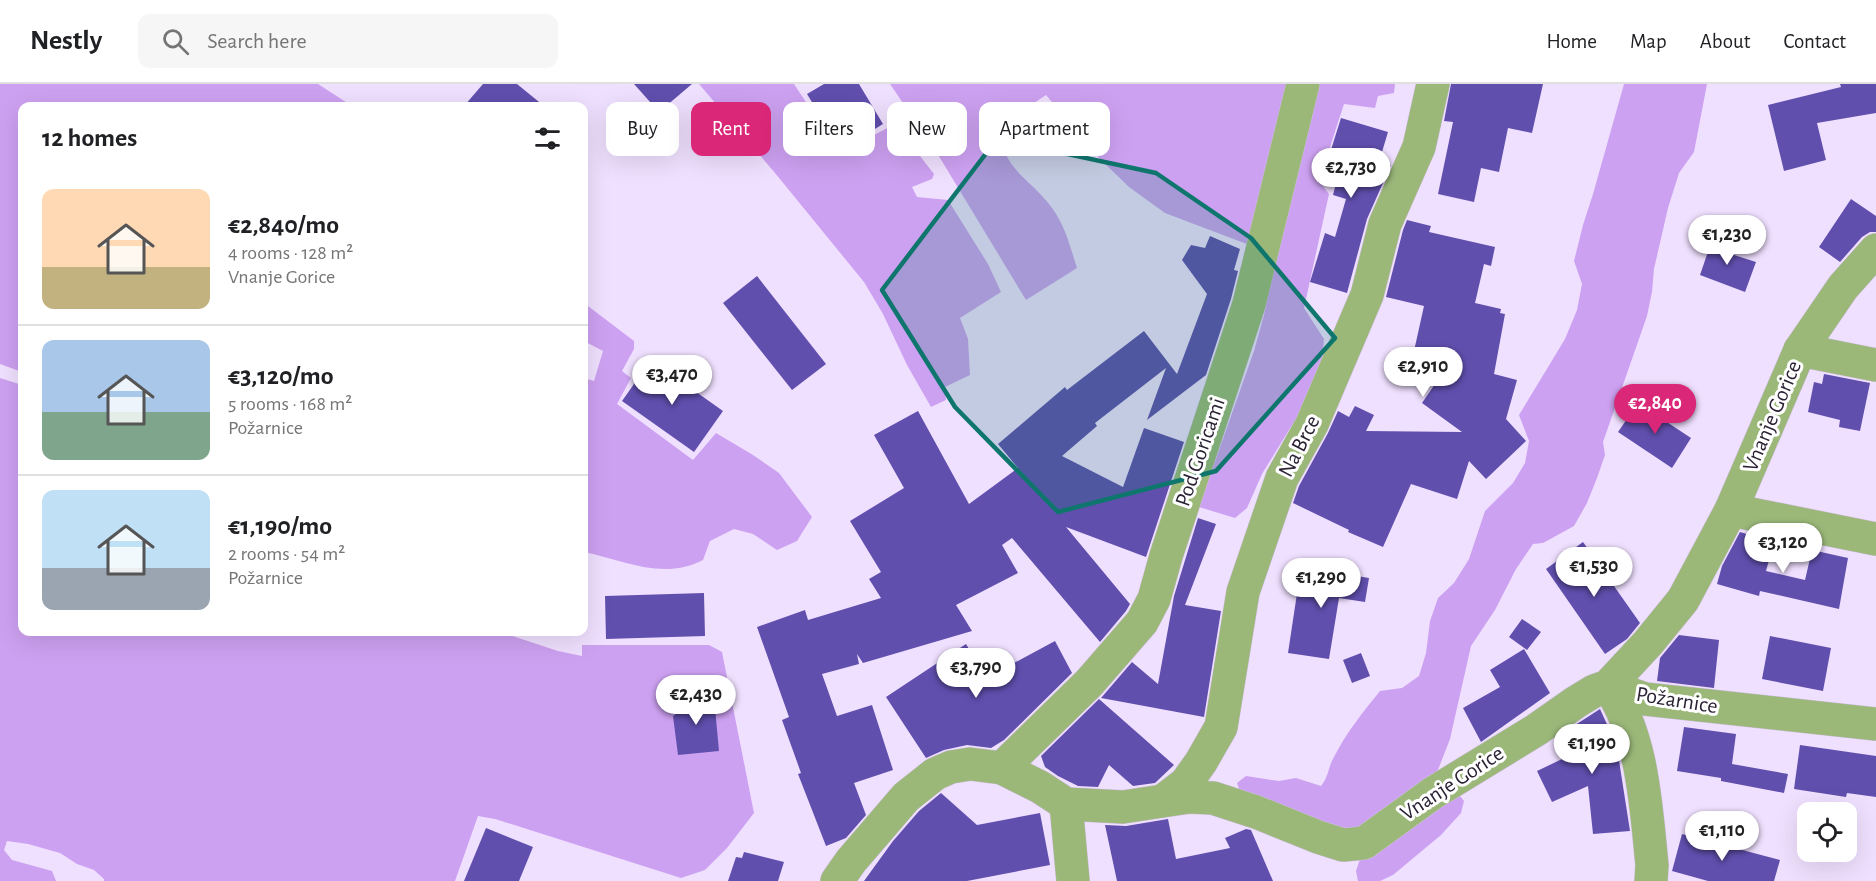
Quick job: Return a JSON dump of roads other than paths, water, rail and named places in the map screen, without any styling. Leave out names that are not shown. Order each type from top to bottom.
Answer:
[{"type":"street","name":"Pod Goricami","points":[[1002,768],[1089,683],[1142,622],[1154,599],[1166,555],[1249,304],[1303,84]]},
{"type":"street","name":"Na Brce","points":[[1164,800],[1191,776],[1221,727],[1243,592],[1282,478],[1312,424],[1367,295],[1385,224],[1419,147],[1433,84]]},
{"type":"street","name":"Vnanje Gorice","points":[[1066,804],[1123,807],[1189,797],[1212,798],[1343,845],[1364,843],[1433,792],[1536,730],[1594,691],[1608,686],[1683,600],[1731,510],[1800,350],[1843,287],[1876,250]]},
{"type":"street","points":[[1800,350],[1876,365]]},
{"type":"street","points":[[1731,510],[1876,539]]},
{"type":"street","name":"Požarnice","points":[[1608,686],[1645,699],[1876,724]]},
{"type":"street","name":"Požarnice","points":[[1608,686],[1621,704],[1638,757],[1652,865],[1651,881]]},
{"type":"street","points":[[837,881],[851,861],[906,797],[935,774],[951,767],[970,764],[1002,768],[1040,787],[1066,804],[1073,881]]}]
